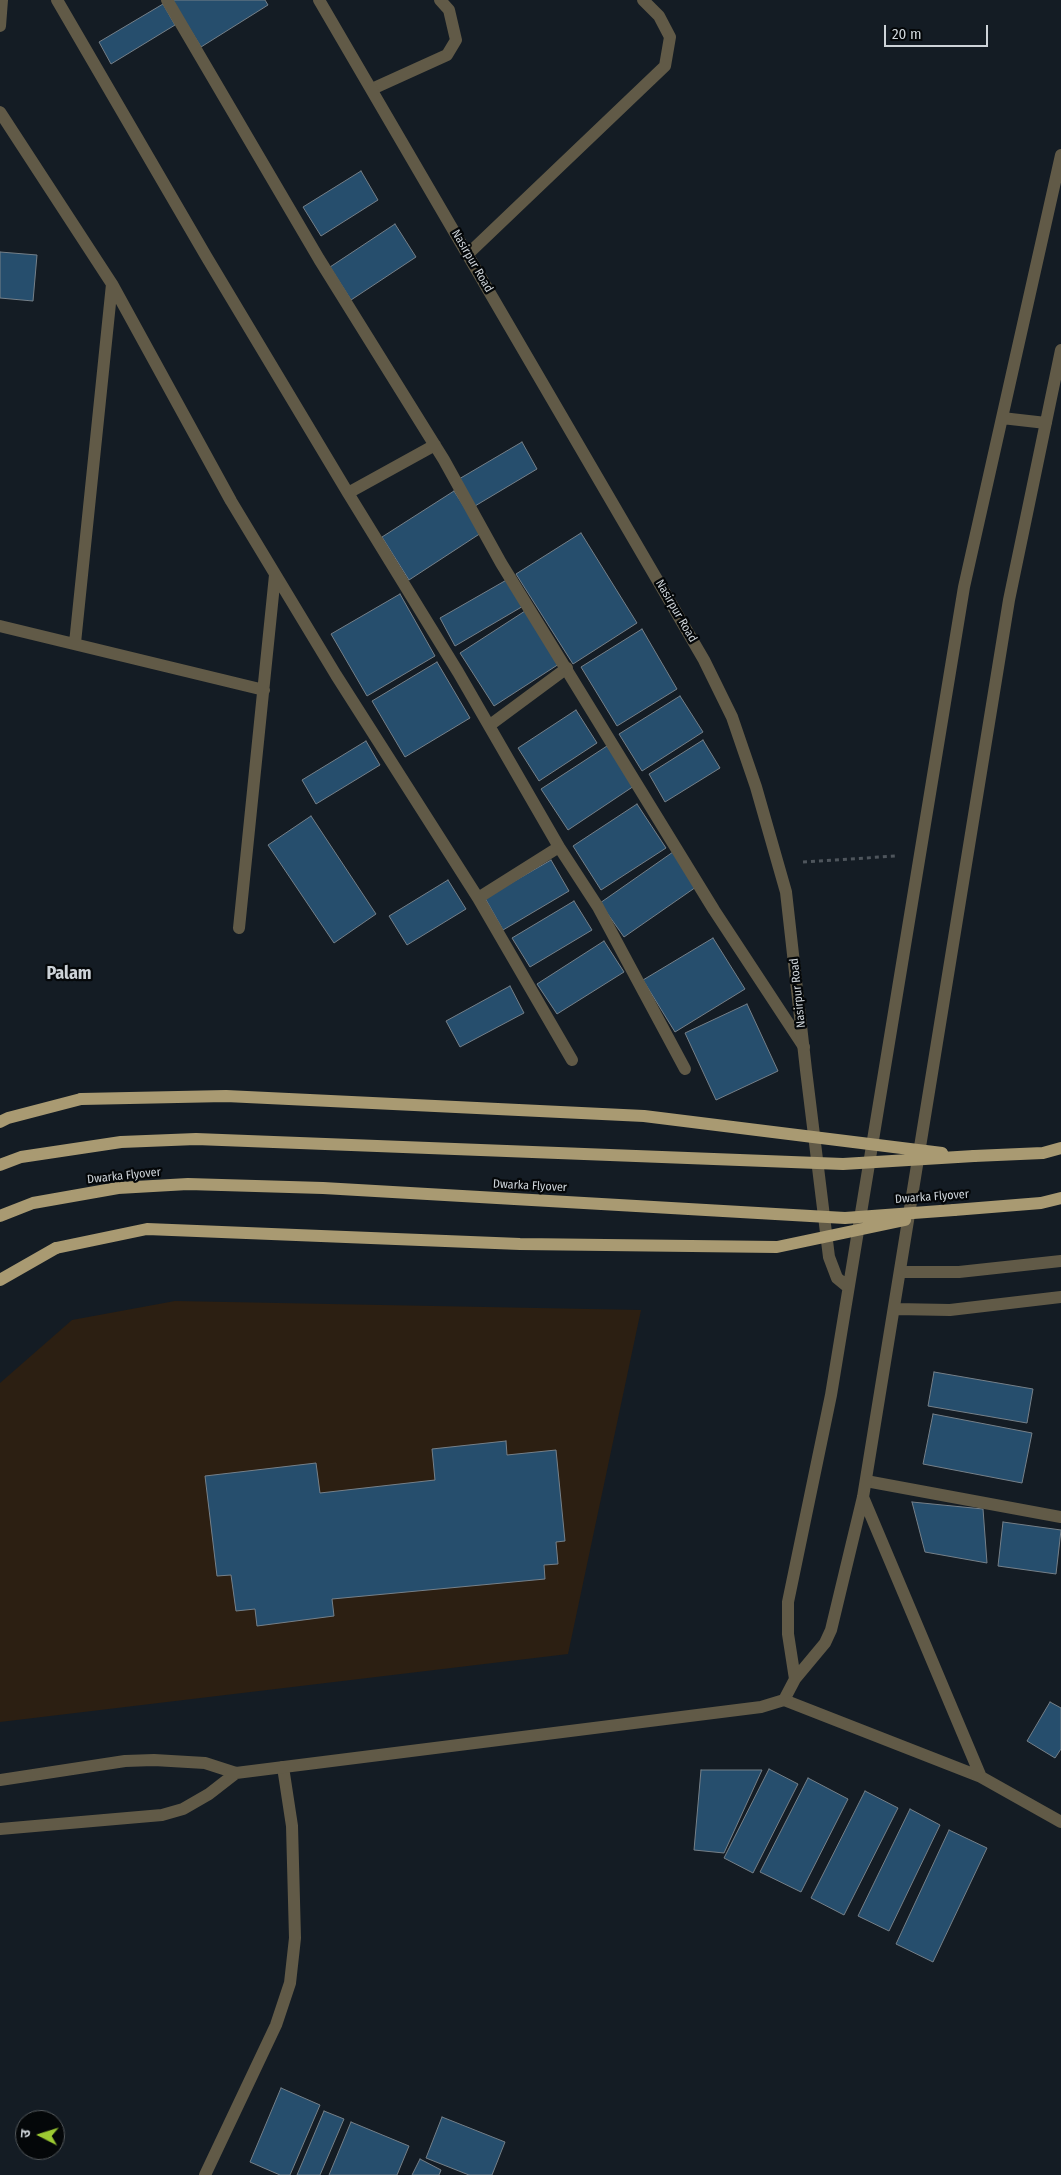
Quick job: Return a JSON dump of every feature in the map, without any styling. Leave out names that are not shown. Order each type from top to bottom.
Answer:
[{"type":"main road","points":[[0,1122],[8,1118],[81,1099],[226,1096],[644,1116],[974,1156]]},
{"type":"main road","points":[[0,1165],[21,1157],[121,1142],[196,1139],[843,1164],[1043,1153],[1061,1148]]},
{"type":"main road","name":"Dwarka Flyover","points":[[0,1216],[34,1203],[118,1188],[188,1184],[332,1189],[846,1218],[1041,1203],[1061,1198]]},
{"type":"main road","points":[[0,1280],[56,1248],[147,1229],[520,1244],[777,1247],[954,1210]]},
{"type":"street","points":[[0,26],[2,0]]},
{"type":"street","points":[[57,0],[206,256],[490,725],[559,847],[598,907],[685,1069]]},
{"type":"street","points":[[167,0],[319,259],[435,445],[501,563],[714,910],[804,1047]]},
{"type":"street","name":"Nasirpur Road","points":[[319,0],[704,660],[732,717],[780,863],[791,921],[829,1257],[837,1278],[848,1287]]},
{"type":"street","points":[[372,89],[447,55],[456,40],[449,10],[440,0]]},
{"type":"street","points":[[468,254],[665,66],[670,37],[659,16],[644,0]]},
{"type":"street","points":[[0,112],[112,284],[231,501],[275,575],[478,898],[572,1060]]},
{"type":"street","points":[[795,1679],[788,1634],[788,1602],[830,1395],[964,587],[1061,155]]},
{"type":"street","points":[[76,643],[112,284]]},
{"type":"street","points":[[784,1700],[795,1679],[824,1643],[831,1630],[863,1497],[1009,600],[1061,350]]},
{"type":"street","points":[[1002,418],[1046,423]]},
{"type":"street","points":[[348,493],[435,445]]},
{"type":"street","points":[[239,928],[275,575]]},
{"type":"street","points":[[0,626],[264,690]]},
{"type":"street","points":[[490,725],[567,668]]},
{"type":"street","points":[[478,898],[559,847]]},
{"type":"street","points":[[901,1272],[959,1272],[1061,1261]]},
{"type":"street","points":[[895,1309],[950,1310],[1061,1297]]},
{"type":"street","points":[[866,1481],[1061,1517]]},
{"type":"street","points":[[863,1497],[981,1777]]},
{"type":"street","points":[[0,1780],[125,1760],[205,1764],[236,1773],[762,1707],[784,1700],[981,1777],[1061,1822]]},
{"type":"street","points":[[205,2175],[276,2025],[290,1982],[295,1938],[292,1826],[282,1767]]},
{"type":"street","points":[[0,1829],[162,1815],[183,1809],[209,1794],[236,1773]]},
{"type":"path","points":[[780,863],[920,855]]},
{"type":"shaded area","points":[[175,1301],[641,1310],[568,1654],[0,1722],[0,1383],[72,1320]]},
{"type":"building","points":[[172,0],[265,0],[268,5],[201,47]]},
{"type":"building","points":[[163,4],[175,25],[111,64],[99,42]]},
{"type":"building","points":[[361,171],[378,200],[321,236],[303,207]]},
{"type":"building","points":[[395,224],[416,257],[351,300],[330,267]]},
{"type":"building","points":[[0,252],[37,255],[33,301],[0,298]]},
{"type":"building","points":[[522,442],[537,469],[475,506],[459,479]]},
{"type":"building","points":[[454,491],[481,533],[409,580],[382,537]]},
{"type":"building","points":[[581,533],[637,623],[573,664],[516,574]]},
{"type":"building","points":[[510,578],[525,605],[455,646],[440,618]]},
{"type":"building","points":[[400,594],[435,656],[367,696],[331,634]]},
{"type":"building","points":[[525,611],[559,664],[494,706],[460,653]]},
{"type":"building","points":[[642,629],[677,689],[617,726],[581,667]]},
{"type":"building","points":[[437,662],[470,718],[405,757],[372,701]]},
{"type":"building","points":[[680,696],[703,732],[642,771],[619,734]]},
{"type":"building","points":[[576,710],[597,743],[539,781],[518,748]]},
{"type":"building","points":[[703,740],[720,768],[665,802],[649,774]]},
{"type":"building","points":[[366,741],[380,765],[316,804],[302,780]]},
{"type":"building","points":[[607,746],[634,786],[568,830],[541,789]]},
{"type":"building","points":[[637,804],[666,848],[601,890],[573,846]]},
{"type":"building","points":[[311,816],[376,914],[334,943],[268,845]]},
{"type":"building","points":[[673,852],[696,887],[624,937],[600,903]]},
{"type":"building","points":[[551,860],[569,891],[503,930],[485,898]]},
{"type":"building","points":[[448,880],[466,909],[407,945],[389,916]]},
{"type":"building","points":[[574,901],[592,930],[530,967],[512,938]]},
{"type":"building","points":[[713,938],[745,989],[675,1032],[643,980]]},
{"type":"building","points":[[604,941],[624,972],[557,1014],[537,984]]},
{"type":"building","points":[[510,986],[524,1013],[460,1047],[446,1021]]},
{"type":"building","points":[[747,1004],[778,1071],[716,1100],[685,1033]]},
{"type":"building","points":[[934,1372],[1033,1389],[1027,1423],[928,1406]]},
{"type":"building","points":[[933,1414],[1032,1433],[1022,1483],[923,1464]]},
{"type":"building","points":[[506,1441],[507,1455],[556,1450],[565,1541],[556,1542],[558,1564],[544,1565],[545,1579],[332,1599],[334,1616],[257,1626],[255,1609],[236,1611],[231,1575],[217,1576],[205,1476],[316,1463],[320,1493],[435,1480],[432,1449]]},
{"type":"building","points":[[912,1502],[983,1509],[987,1563],[925,1552]]},
{"type":"building","points":[[1003,1522],[1061,1530],[1056,1574],[998,1566]]},
{"type":"building","points":[[1050,1702],[1061,1708],[1061,1749],[1055,1758],[1027,1741]]},
{"type":"building","points":[[769,1769],[798,1784],[753,1873],[724,1858]]},
{"type":"building","points":[[701,1770],[762,1770],[724,1853],[694,1850]]},
{"type":"building","points":[[808,1778],[848,1799],[801,1892],[760,1872]]},
{"type":"building","points":[[865,1791],[898,1808],[844,1915],[811,1898]]},
{"type":"building","points":[[910,1809],[940,1825],[889,1931],[858,1916]]},
{"type":"building","points":[[949,1830],[987,1848],[933,1962],[896,1944]]},
{"type":"building","points":[[281,2088],[320,2105],[290,2175],[280,2175],[250,2162]]},
{"type":"building","points":[[324,2111],[344,2119],[320,2175],[297,2175]]},
{"type":"building","points":[[442,2117],[505,2142],[492,2175],[469,2175],[426,2158]]},
{"type":"building","points":[[351,2122],[409,2146],[397,2175],[329,2175]]},
{"type":"building","points":[[420,2159],[441,2170],[439,2175],[412,2175]]},
{"type":"district","name":"Palam","points":[[69,974]]}]
